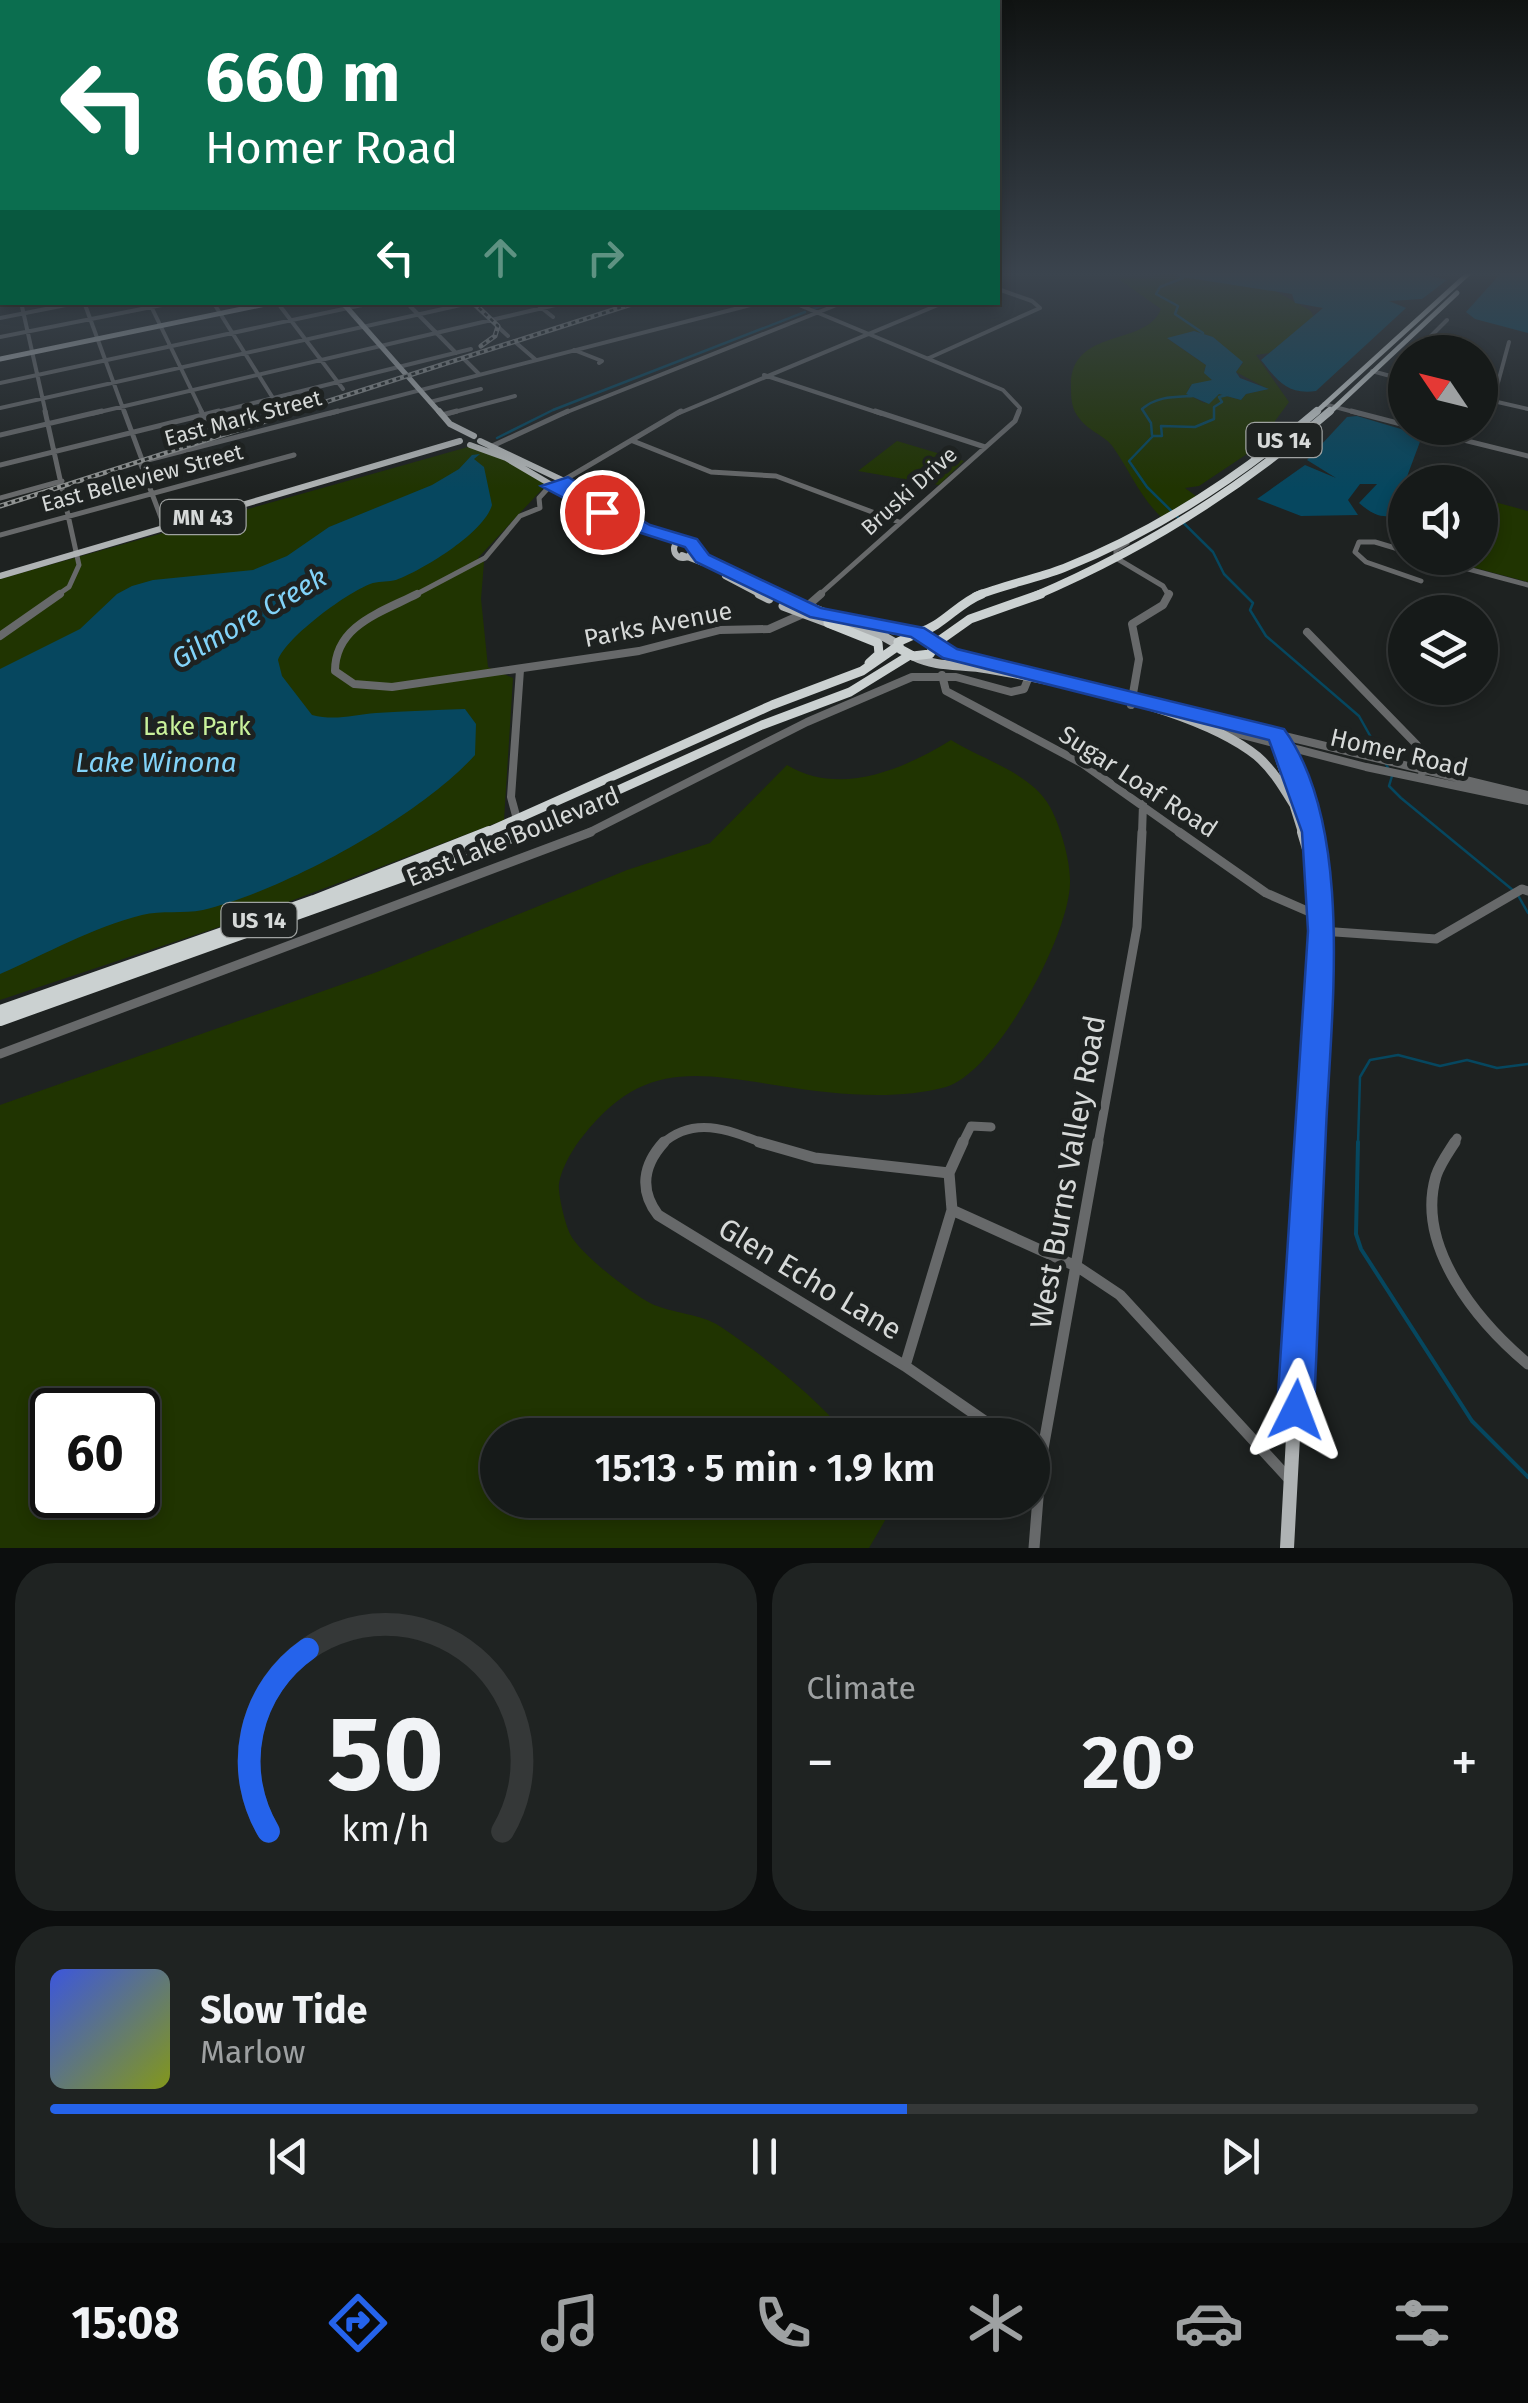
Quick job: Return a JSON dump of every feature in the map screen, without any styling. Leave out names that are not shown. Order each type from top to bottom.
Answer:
[{"type":"highway","name":"US 14","points":[[0,1011],[518,828],[772,704],[875,665],[914,632],[929,630],[952,610],[980,594],[1062,568],[1180,511],[1263,458],[1390,344]]},
{"type":"highway","name":"US 14","points":[[0,1020],[518,828],[850,692],[912,656],[930,654],[960,623],[1036,596],[1190,518],[1261,471],[1401,344]]},
{"type":"highway","points":[[828,624],[868,637],[879,645],[877,657],[847,677]]},
{"type":"highway","points":[[914,632],[936,644]]},
{"type":"highway","points":[[898,645],[912,656]]},
{"type":"main road","points":[[0,359],[71,344]]},
{"type":"main road","points":[[382,346],[452,426],[490,447],[516,455],[644,528],[694,545],[694,551],[702,558],[828,624],[881,635],[898,645]]},
{"type":"main road","points":[[439,412],[440,420],[464,442],[506,458],[554,489],[760,595],[802,611],[914,632]]},
{"type":"main road","name":"MN 43","points":[[0,576],[477,438]]},
{"type":"main road","points":[[554,489],[567,483]]},
{"type":"main road","points":[[672,547],[684,542]]},
{"type":"main road","points":[[682,555],[694,551]]},
{"type":"main road","points":[[936,644],[950,654],[1032,676]]},
{"type":"main road","points":[[912,656],[940,665],[1032,676]]},
{"type":"main road","name":"Homer Road","points":[[1032,676],[1279,741]]},
{"type":"main road","name":"Homer Road","points":[[1132,702],[1178,718]]},
{"type":"main road","points":[[1178,718],[1255,754],[1274,772],[1294,805]]},
{"type":"main road","points":[[1279,741],[1320,891]]},
{"type":"main road","points":[[1279,741],[1314,832],[1321,924],[1288,1548]]},
{"type":"street","points":[[0,636],[68,587],[79,565],[30,344]]},
{"type":"street","points":[[99,344],[165,528]]},
{"type":"street","points":[[0,383],[179,344]]},
{"type":"street","points":[[240,344],[288,424]]},
{"type":"street","points":[[0,408],[286,344]]},
{"type":"street","points":[[309,344],[356,406]]},
{"type":"street","points":[[0,435],[389,344]]},
{"type":"street","points":[[448,344],[456,353]]},
{"type":"street","points":[[518,344],[536,360]]},
{"type":"street","name":"East Mark Street","points":[[140,460],[597,344]]},
{"type":"street","points":[[490,447],[548,418],[734,344]]},
{"type":"street","points":[[567,483],[680,412],[841,344]]},
{"type":"street","points":[[892,344],[928,359],[960,344]]},
{"type":"street","points":[[1498,383],[1508,344]]},
{"type":"street","points":[[170,346],[215,438]]},
{"type":"street","points":[[0,465],[471,349]]},
{"type":"street","points":[[574,350],[602,361],[598,362]]},
{"type":"street","points":[[464,359],[479,374]]},
{"type":"street","name":"Bruski Drive","points":[[802,611],[1020,414],[1012,396],[928,359]]},
{"type":"street","points":[[1372,371],[1388,375]]},
{"type":"street","points":[[764,375],[985,447]]},
{"type":"street","points":[[430,402],[481,388]]},
{"type":"street","points":[[439,412],[514,396]]},
{"type":"street","points":[[1498,402],[1528,409]]},
{"type":"street","points":[[1324,404],[1388,421]]},
{"type":"street","points":[[633,441],[711,472],[776,476],[899,522]]},
{"type":"street","points":[[1484,445],[1528,456]]},
{"type":"street","name":"East Belleview Street","points":[[0,535],[294,455]]},
{"type":"street","points":[[0,498],[62,481]]},
{"type":"street","name":"Parks Avenue","points":[[554,489],[539,500],[540,508],[520,516],[484,558],[350,629],[335,654],[335,671],[346,682],[392,688],[654,648],[720,630],[769,628],[802,611]]},
{"type":"street","points":[[1138,534],[1116,550],[1116,558],[1152,580]]},
{"type":"street","points":[[1388,547],[1364,541],[1357,544],[1355,552],[1366,562],[1388,569]]},
{"type":"street","points":[[1128,552],[1128,562],[1170,596],[1164,605],[1132,624],[1138,659],[1132,702]]},
{"type":"street","points":[[1406,575],[1421,580]]},
{"type":"street","points":[[1491,575],[1528,585]]},
{"type":"street","points":[[1307,632],[1418,745],[1422,772]]},
{"type":"street","points":[[518,828],[512,798],[520,670]]},
{"type":"street","name":"East Lake Boulevard","points":[[0,1054],[574,840],[820,716],[912,677],[942,675],[1011,692],[1024,689],[1032,676]]},
{"type":"street","name":"Sugar Loaf Road","points":[[942,675],[946,691],[1083,764],[1266,893],[1321,924],[1396,939],[1436,939],[1525,890]]},
{"type":"street","name":"Homer Road","points":[[1178,718],[1528,798]]},
{"type":"street","name":"Homer Road","points":[[1279,741],[1366,767],[1528,798]]},
{"type":"street","name":"West Burns Valley Road","points":[[1045,1418],[1078,1266],[1136,926],[1142,804]]},
{"type":"street","name":"Glen Echo Lane","points":[[949,1174],[912,1165],[843,1162],[792,1154],[726,1130],[701,1126],[683,1129],[664,1140],[648,1165],[645,1179],[646,1198],[658,1215],[905,1366],[980,1418]]},
{"type":"street","points":[[905,1366],[952,1210],[949,1174],[961,1160],[964,1136],[971,1126],[991,1127]]},
{"type":"street","points":[[1457,1138],[1435,1178],[1432,1208],[1439,1242],[1451,1274],[1481,1316],[1528,1364]]},
{"type":"street","points":[[952,1210],[1078,1266],[1120,1295],[1292,1481]]},
{"type":"street","name":"West Burns Valley Road","points":[[1034,1548],[1035,1518]]},
{"type":"green space","points":[[1176,344],[1207,366],[1204,369],[1212,381],[1190,386],[1187,394],[1204,403],[1219,394],[1241,400],[1246,394],[1268,389],[1236,372],[1243,363],[1221,344],[1280,344],[1269,353],[1256,355],[1289,402],[1275,421],[1271,438],[1199,486],[1185,488],[1196,496],[1161,517],[1140,492],[1110,443],[1087,426],[1073,408],[1073,369],[1094,346]]},
{"type":"green space","points":[[897,441],[964,461],[939,485],[858,471]]},
{"type":"green space","name":"Lake Winona","points":[[468,447],[489,452],[547,484],[478,558],[484,562],[481,599],[488,667],[513,678],[504,820],[249,917],[0,1000],[0,579]]},
{"type":"green space","points":[[1498,503],[1528,511],[1528,582],[1498,574]]},
{"type":"green space","points":[[951,740],[1005,768],[1042,795],[1064,842],[1070,880],[1059,932],[1028,997],[987,1056],[966,1076],[946,1087],[906,1094],[842,1094],[697,1076],[650,1083],[605,1111],[575,1147],[559,1184],[570,1234],[594,1262],[650,1303],[721,1327],[788,1377],[832,1418],[480,1418],[480,1518],[886,1518],[869,1548],[0,1548],[0,1105],[377,972],[627,870],[710,843],[787,765],[828,779],[850,779],[913,761]]},
{"type":"water","points":[[1176,344],[1222,344],[1243,362],[1236,372],[1240,378],[1269,389],[1246,394],[1241,400],[1219,394],[1209,404],[1186,394],[1192,384],[1212,380],[1204,373],[1206,365]]},
{"type":"water","points":[[1280,344],[1367,344],[1316,391],[1290,388],[1261,360]]},
{"type":"water","points":[[1347,417],[1388,425],[1388,445],[1419,445],[1411,465],[1388,465],[1388,515],[1381,516],[1359,503],[1377,484],[1360,484],[1348,500],[1358,515],[1301,516],[1257,499],[1305,465],[1336,478],[1307,460]]},
{"type":"water","name":"Lake Winona","points":[[480,454],[474,459],[484,467],[492,505],[477,527],[421,568],[396,580],[363,587],[335,604],[293,639],[278,660],[282,676],[312,715],[336,718],[465,709],[476,724],[475,755],[420,803],[310,869],[203,910],[124,920],[0,974],[0,669],[80,629],[117,594],[132,586],[153,580],[253,570],[287,556],[329,527],[432,485],[459,469],[472,455]]},
{"type":"waterway","name":"Gilmore Creek","points":[[497,438],[553,410],[722,344]]},
{"type":"waterway","points":[[1227,395],[1219,397],[1222,402],[1214,407],[1214,419],[1195,427],[1161,426],[1162,436],[1153,436],[1129,461],[1147,487],[1213,552],[1224,574],[1253,603],[1250,610],[1266,636],[1359,716],[1382,757]]},
{"type":"waterway","points":[[1152,435],[1151,423],[1142,409],[1160,399],[1193,396]]},
{"type":"waterway","points":[[1386,764],[1392,776],[1389,786],[1401,798],[1514,891]]},
{"type":"waterway","points":[[1519,897],[1528,913]]},
{"type":"waterway","points":[[1358,1144],[1360,1077],[1370,1060],[1398,1055],[1440,1066],[1467,1060],[1497,1068],[1528,1064]]},
{"type":"waterway","points":[[1358,1142],[1356,1234],[1361,1249],[1472,1421],[1528,1477]]},
{"type":"railway","points":[[0,506],[506,344]]},
{"type":"route","points":[[602,512],[549,486],[555,481],[568,481],[574,490],[644,528],[691,543],[702,558],[816,613],[917,632],[950,654],[1276,734],[1285,746],[1314,832],[1322,931],[1296,1410]]},
{"type":"park label","name":"Lake Park","points":[[197,727]]}]
